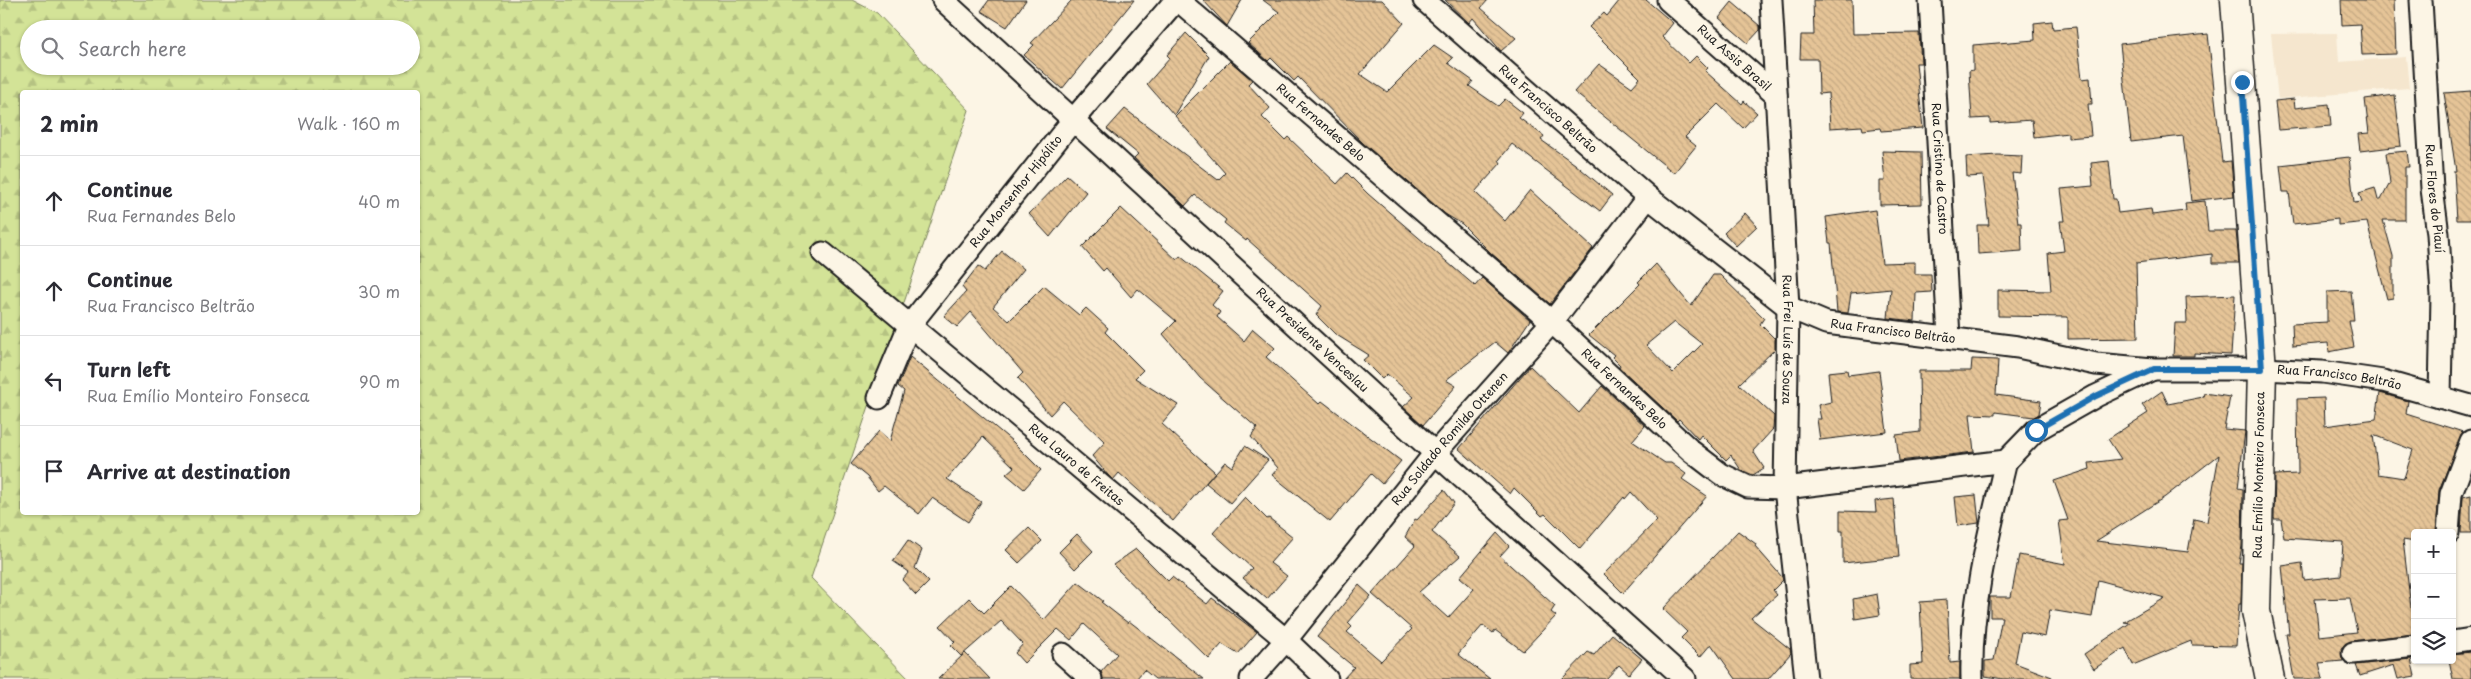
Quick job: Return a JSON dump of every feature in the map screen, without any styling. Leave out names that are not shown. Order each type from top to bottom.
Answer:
[{"type":"main road","name":"Rua Emílio Monteiro Fonseca","points":[[2235,0],[2262,369],[2256,611],[2270,679]]},
{"type":"street","name":"Rua Presidente Venceslau","points":[[944,0],[1435,453],[1685,679]]},
{"type":"street","name":"Rua Monsenhor Hipólito","points":[[880,398],[909,326],[1073,120],[1177,0]]},
{"type":"street","name":"Rua Fernandes Belo","points":[[1177,0],[1552,322],[1691,451],[1720,474],[1748,487],[1785,488],[2006,461]]},
{"type":"street","name":"Rua Francisco Beltrão","points":[[1424,0],[1648,197],[1788,307],[1826,323],[2018,346],[2096,364],[2154,369],[2262,369],[2322,372],[2384,381],[2471,406]]},
{"type":"street","name":"Rua Assis Brasil","points":[[1668,0],[1776,95]]},
{"type":"street","name":"Rua Frei Luís de Souza","points":[[1771,0],[1788,307],[1785,488],[1806,679]]},
{"type":"street","name":"Rua Cristino de Castro","points":[[1930,0],[1949,337]]},
{"type":"street","name":"Rua Flores do Piauí","points":[[2421,0],[2432,189],[2438,234],[2442,296],[2440,397]]},
{"type":"street","name":"Rua Soldado Romildo Ottenen","points":[[1251,679],[1286,640],[1435,453],[1552,322],[1648,197]]},
{"type":"street","name":"Rua Lauro de Freitas","points":[[823,253],[1286,640],[1327,679]]},
{"type":"street","points":[[1972,679],[1971,651],[1976,598],[1984,550],[2006,461],[2036,430],[2096,396],[2154,369]]},
{"type":"street","points":[[2448,529],[2452,494],[2471,441]]},
{"type":"street","points":[[2456,641],[2471,639]]},
{"type":"street","points":[[2353,653],[2411,646]]},
{"type":"street","points":[[1063,654],[1091,679]]},
{"type":"shaded area","points":[[2337,33],[2339,62],[2406,57],[2409,88],[2278,99],[2271,34]]},
{"type":"green space","points":[[0,0],[852,0],[877,13],[969,110],[811,578],[909,679],[0,679]]},
{"type":"building","points":[[989,0],[1026,0],[1007,27],[981,11]]},
{"type":"building","points":[[1072,0],[1134,0],[1062,89],[1024,55],[1034,45],[1031,43]]},
{"type":"building","points":[[1203,0],[1242,0],[1227,26]]},
{"type":"building","points":[[1263,0],[1382,0],[1404,23],[1360,74],[1387,92],[1434,45],[1453,58],[1448,63],[1473,81],[1469,86],[1498,106],[1505,99],[1523,113],[1519,118],[1544,136],[1541,140],[1575,164],[1612,195],[1600,211],[1512,144],[1499,160],[1501,163],[1475,192],[1505,221],[1530,190],[1593,248],[1550,304],[1491,253],[1462,224],[1445,214],[1364,144],[1298,77],[1294,81],[1271,58],[1268,61],[1248,43],[1279,12]]},
{"type":"building","points":[[1445,0],[1488,0],[1481,8],[1516,38],[1501,51],[1473,18],[1469,23]]},
{"type":"building","points":[[1620,0],[1646,0],[1673,23],[1662,37],[1689,63],[1696,56],[1708,68],[1705,71],[1742,104],[1744,101],[1757,113],[1743,128],[1718,104],[1685,137],[1696,146],[1674,173],[1574,92],[1599,64],[1632,87],[1640,78],[1589,27],[1604,13],[1607,16]]},
{"type":"building","points":[[1813,0],[1852,0],[1853,34],[1919,33],[1921,63],[1916,63],[1923,128],[1881,131],[1880,128],[1863,130],[1862,126],[1830,128],[1828,93],[1819,94],[1818,59],[1800,59],[1801,35],[1814,35]]},
{"type":"building","points":[[2341,0],[2394,0],[2396,54],[2362,55],[2360,24],[2342,25]]},
{"type":"building","points":[[1732,2],[1760,26],[1760,30],[1748,43],[1719,18]]},
{"type":"building","points":[[2052,21],[2053,29],[2076,27],[2082,79],[2090,78],[2092,104],[2088,104],[2091,136],[2068,138],[2068,133],[2034,137],[2032,120],[1990,123],[1990,118],[1972,119],[1969,71],[1973,70],[1973,45],[2035,40],[2034,23]]},
{"type":"building","points":[[1186,33],[1209,56],[1174,115],[1147,84],[1170,58],[1167,55]]},
{"type":"building","points":[[2208,34],[2222,162],[2231,161],[2234,196],[2191,201],[2183,136],[2131,142],[2120,44]]},
{"type":"building","points":[[1230,61],[1252,80],[1248,84],[1270,108],[1262,117],[1285,140],[1288,137],[1337,184],[1347,173],[1368,194],[1475,286],[1482,278],[1530,320],[1508,353],[1495,342],[1446,380],[1456,386],[1423,425],[1403,407],[1414,397],[1387,374],[1382,379],[1363,360],[1369,355],[1335,334],[1316,315],[1322,306],[1247,239],[1246,241],[1224,223],[1226,220],[1195,195],[1185,206],[1134,158],[1138,154],[1107,129],[1125,109],[1218,180],[1225,173],[1175,116]]},
{"type":"building","points":[[2471,91],[2471,220],[2457,220],[2454,171],[2456,171],[2444,93]]},
{"type":"building","points":[[2395,95],[2401,146],[2360,151],[2358,134],[2369,133],[2365,99]]},
{"type":"building","points":[[2294,99],[2295,108],[2329,104],[2331,126],[2278,130],[2275,101]]},
{"type":"building","points":[[1882,151],[1921,152],[1922,204],[1880,205],[1880,181],[1885,181]]},
{"type":"building","points":[[2407,151],[2409,167],[2405,167],[2405,220],[2383,220],[2393,256],[2393,298],[2387,299],[2367,222],[2338,225],[2338,219],[2293,224],[2289,192],[2283,192],[2280,165],[2349,157],[2354,203],[2362,202],[2359,193],[2375,188],[2378,200],[2381,200],[2390,183],[2386,153]]},
{"type":"building","points":[[2022,156],[2021,174],[2012,173],[2018,223],[2021,223],[2022,251],[1978,254],[1977,225],[1989,225],[1983,176],[1967,177],[1966,157]]},
{"type":"building","points":[[2109,161],[2113,199],[2116,199],[2118,213],[2151,209],[2152,215],[2186,211],[2185,203],[2205,201],[2208,231],[2236,231],[2239,263],[2212,263],[2212,254],[2136,263],[2138,338],[2068,339],[2068,317],[1998,316],[1998,290],[2051,291],[2048,253],[2064,251],[2060,221],[2065,221],[2061,189],[2093,186],[2091,163]]},
{"type":"building","points":[[1067,175],[1086,192],[1050,237],[1029,214]]},
{"type":"building","points":[[1121,208],[1177,260],[1180,256],[1223,291],[1212,305],[1220,312],[1217,317],[1244,341],[1253,329],[1275,348],[1266,357],[1319,404],[1322,401],[1401,461],[1382,484],[1371,474],[1330,522],[1272,475],[1278,468],[1251,437],[1257,428],[1200,378],[1163,334],[1176,321],[1138,289],[1131,297],[1106,268],[1103,271],[1082,247]]},
{"type":"building","points":[[1875,210],[1882,263],[1915,262],[1915,274],[1931,274],[1932,292],[1916,293],[1915,321],[1888,318],[1891,289],[1851,293],[1848,313],[1837,312],[1831,243],[1829,243],[1826,217]]},
{"type":"building","points":[[1745,213],[1757,226],[1736,246],[1724,233]]},
{"type":"building","points":[[1002,251],[1024,269],[993,307],[1009,321],[1044,286],[1079,315],[1086,308],[1108,328],[1105,332],[1143,370],[1135,378],[1178,405],[1162,424],[1215,472],[1173,521],[1119,473],[1113,480],[1108,475],[1092,456],[1105,442],[1063,401],[1050,415],[1018,378],[1023,373],[971,312],[957,327],[944,316],[966,292],[962,287],[978,266],[985,271]]},
{"type":"building","points":[[1656,264],[1691,306],[1713,275],[1720,275],[1764,318],[1760,324],[1775,339],[1775,349],[1739,384],[1774,416],[1773,429],[1753,451],[1764,468],[1753,475],[1741,470],[1731,455],[1726,460],[1701,435],[1698,439],[1679,419],[1677,421],[1619,367],[1620,365],[1612,357],[1614,355],[1589,335],[1640,284],[1638,282]],"holes":[[[1674,322],[1702,344],[1673,373],[1646,345]]]},
{"type":"building","points":[[2351,291],[2354,321],[2349,321],[2354,347],[2329,352],[2328,343],[2293,346],[2292,324],[2327,322],[2327,292]]},
{"type":"building","points":[[2235,295],[2231,355],[2194,353],[2194,356],[2173,356],[2175,323],[2187,323],[2186,297]]},
{"type":"building","points":[[910,357],[1012,441],[1041,470],[1024,489],[1006,474],[1014,467],[983,437],[947,479],[981,502],[968,522],[932,498],[919,514],[884,486],[878,491],[867,477],[851,464],[879,431],[890,441],[904,391],[898,386]]},
{"type":"building","points":[[1972,359],[1998,360],[1996,395],[2041,401],[2039,414],[2034,417],[1995,412],[1995,415],[1970,414],[1974,452],[1899,461],[1896,435],[1920,432],[1919,371],[1971,371]]},
{"type":"building","points":[[1530,366],[1579,413],[1602,386],[1645,426],[1632,441],[1665,463],[1671,463],[1686,474],[1682,479],[1707,496],[1623,593],[1604,574],[1657,520],[1631,492],[1625,499],[1624,497],[1580,549],[1545,514],[1542,516],[1514,488],[1510,494],[1459,449]]},
{"type":"building","points":[[1847,370],[1848,375],[1879,371],[1887,432],[1820,440],[1817,419],[1821,419],[1818,405],[1831,402],[1828,372]]},
{"type":"building","points":[[2162,391],[2168,404],[2203,397],[2204,393],[2230,397],[2224,429],[2245,431],[2238,488],[2243,489],[2242,546],[2239,563],[2242,563],[2241,604],[2239,604],[2236,646],[2192,645],[2191,641],[2133,665],[2125,648],[2094,669],[2084,654],[2130,623],[2124,622],[2165,598],[2098,580],[2092,617],[2050,610],[2045,637],[2021,632],[2015,663],[2052,677],[2052,679],[2003,679],[1985,676],[1985,661],[1994,660],[2002,617],[1990,617],[1990,597],[2011,597],[2019,555],[2065,564],[2059,521],[2068,520],[2054,481],[2090,469],[2089,463],[2121,459],[2108,439],[2148,413],[2142,405]],"holes":[[[2219,455],[2207,522],[2194,519],[2188,552],[2096,541],[2165,497]]]},
{"type":"building","points":[[2380,393],[2408,401],[2406,414],[2463,432],[2439,490],[2436,529],[2411,529],[2411,541],[2403,540],[2411,608],[2411,634],[2351,641],[2341,648],[2343,661],[2319,663],[2323,679],[2294,679],[2286,634],[2289,634],[2282,566],[2302,563],[2304,580],[2341,576],[2343,542],[2284,538],[2281,519],[2274,519],[2275,475],[2298,474],[2297,399],[2324,398],[2325,426],[2376,419]],"holes":[[[2373,435],[2413,450],[2404,478],[2378,474]],[[2350,598],[2357,632],[2319,636],[2315,599]]]},
{"type":"building","points":[[1245,446],[1268,460],[1230,503],[1206,483],[1225,462],[1232,467]]},
{"type":"building","points":[[1444,490],[1454,503],[1432,532],[1460,556],[1419,592],[1448,618],[1474,589],[1460,577],[1497,533],[1509,546],[1500,556],[1555,606],[1551,612],[1556,616],[1523,651],[1495,630],[1493,633],[1483,625],[1458,654],[1490,679],[1343,679],[1354,667],[1317,637],[1359,585],[1371,596],[1348,623],[1352,627],[1347,632],[1381,661],[1412,629],[1372,594],[1415,546],[1405,537],[1415,519],[1417,520]]},
{"type":"building","points":[[1976,495],[1979,523],[1958,526],[1955,497]]},
{"type":"building","points":[[2471,495],[2471,533],[2461,533],[2463,497]]},
{"type":"building","points":[[1245,497],[1267,519],[1269,518],[1293,537],[1270,563],[1287,576],[1267,599],[1243,578],[1252,568],[1213,533]]},
{"type":"building","points":[[1894,499],[1899,557],[1843,563],[1843,531],[1840,531],[1840,511],[1876,512],[1875,501]]},
{"type":"building","points":[[1029,528],[1042,541],[1019,563],[1006,550]]},
{"type":"building","points":[[1738,531],[1756,544],[1755,546],[1783,580],[1773,590],[1777,595],[1751,618],[1790,649],[1791,653],[1768,679],[1736,679],[1711,644],[1700,657],[1681,638],[1687,632],[1663,609]]},
{"type":"building","points":[[1077,534],[1093,551],[1075,569],[1059,552]]},
{"type":"building","points":[[908,540],[922,550],[915,568],[929,582],[916,595],[902,580],[909,572],[893,561]]},
{"type":"building","points":[[1136,549],[1168,581],[1172,577],[1207,604],[1212,598],[1257,632],[1238,654],[1222,644],[1209,659],[1113,565]]},
{"type":"building","points":[[1078,582],[1128,623],[1129,621],[1204,679],[1155,679],[1144,670],[1136,679],[1103,679],[1101,672],[1117,654],[1084,624],[1071,640],[1058,629],[1024,663],[1015,653],[1023,644],[1001,621],[961,656],[951,646],[955,642],[940,626],[969,598],[984,613],[1011,586],[1044,620]]},
{"type":"building","points":[[1877,594],[1880,615],[1855,619],[1853,599]]},
{"type":"building","points":[[1947,600],[1950,663],[1960,662],[1960,679],[1910,679],[1910,665],[1923,664],[1920,602]]},
{"type":"building","points":[[1612,634],[1642,659],[1629,674],[1619,665],[1606,679],[1562,679],[1588,652],[1594,655]]},
{"type":"building","points":[[2471,652],[2471,679],[2453,679],[2450,664],[2456,664],[2456,654]]},
{"type":"building","points":[[965,653],[990,679],[938,679]]},
{"type":"building","points":[[2411,659],[2415,676],[2398,679],[2394,665],[2360,676],[2356,665]]},
{"type":"route","points":[[2036,430],[2096,396],[2154,369],[2262,369],[2242,82]]}]
